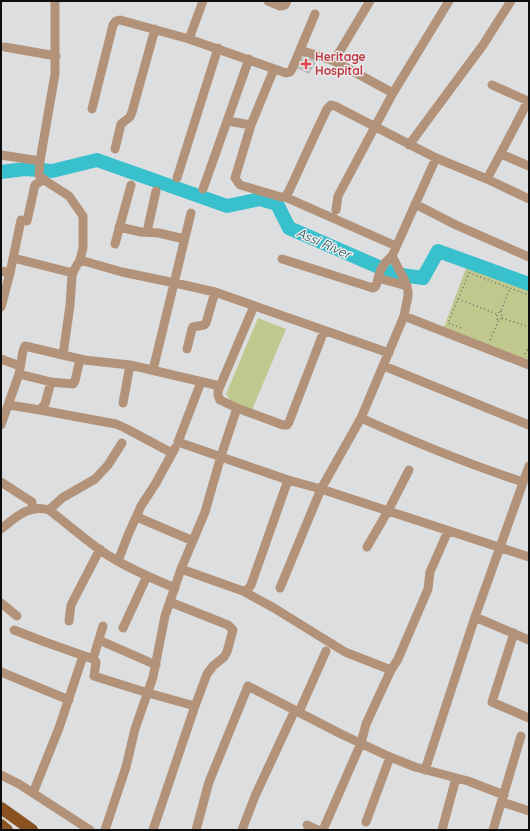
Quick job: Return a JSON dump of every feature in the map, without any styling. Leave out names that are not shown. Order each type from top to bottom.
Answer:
[{"type":"main road","points":[[1,808],[32,830]]},
{"type":"main road","points":[[1,825],[7,830]]},
{"type":"street","points":[[1,307],[5,272],[13,258],[36,185],[42,177],[40,162],[53,91],[56,56],[55,1]]},
{"type":"street","points":[[189,39],[203,1]]},
{"type":"street","points":[[268,1],[280,6],[285,5],[287,1]]},
{"type":"street","points":[[334,61],[370,1]]},
{"type":"street","points":[[336,210],[338,196],[393,93],[449,1]]},
{"type":"street","points":[[409,145],[483,45],[511,1]]},
{"type":"street","points":[[92,109],[113,25],[116,21],[120,20],[189,39],[286,73],[290,72],[315,14]]},
{"type":"street","points":[[115,149],[121,124],[130,117],[132,112],[154,29]]},
{"type":"street","points":[[5,47],[56,56]]},
{"type":"street","points":[[177,178],[218,48]]},
{"type":"street","points":[[300,50],[334,61],[393,93]]},
{"type":"street","points":[[203,189],[249,59]]},
{"type":"street","points":[[274,69],[251,125],[235,178],[237,182],[240,185],[285,197],[396,246]]},
{"type":"street","points":[[487,178],[528,101],[492,84]]},
{"type":"street","points":[[285,197],[324,116],[331,105],[436,158],[487,178],[529,199]]},
{"type":"street","points":[[228,121],[251,125]]},
{"type":"street","points":[[501,154],[529,166]]},
{"type":"street","points":[[1,155],[40,162]]},
{"type":"street","points":[[280,588],[321,489],[361,418],[404,316],[408,296],[406,284],[393,260],[396,246],[436,158]]},
{"type":"street","points":[[42,177],[69,196],[82,212],[83,216],[83,248],[80,260],[73,273],[71,283],[70,305],[63,355]]},
{"type":"street","points":[[115,244],[131,185]]},
{"type":"street","points":[[147,232],[156,191]]},
{"type":"street","points":[[415,204],[456,225],[529,257]]},
{"type":"street","points":[[153,370],[191,213]]},
{"type":"street","points":[[119,227],[140,232],[159,233],[184,239]]},
{"type":"street","points":[[13,258],[73,273]]},
{"type":"street","points":[[282,259],[373,288],[377,285],[378,276],[384,264],[393,260]]},
{"type":"street","points":[[80,260],[122,272],[215,292],[389,353]]},
{"type":"street","points":[[378,276],[406,284]]},
{"type":"street","points":[[187,349],[192,329],[194,327],[204,326],[206,323],[215,292]]},
{"type":"street","points":[[254,306],[220,386],[218,395],[220,400],[237,408],[283,425],[287,425],[289,422],[324,331]]},
{"type":"street","points":[[404,316],[529,366]]},
{"type":"street","points":[[1,425],[20,370],[22,351],[25,346],[80,359],[130,365],[220,386]]},
{"type":"street","points":[[1,359],[20,370],[51,382],[73,384],[75,382],[80,359]]},
{"type":"street","points":[[123,403],[130,365]]},
{"type":"street","points":[[384,366],[529,426]]},
{"type":"street","points":[[40,410],[45,404],[51,382]]},
{"type":"street","points":[[118,561],[141,506],[160,477],[178,442],[201,382]]},
{"type":"street","points":[[9,405],[116,424],[172,453]]},
{"type":"street","points":[[105,830],[126,767],[135,729],[153,678],[165,616],[181,569],[205,512],[237,408]]},
{"type":"street","points":[[361,418],[432,449],[489,471],[523,482]]},
{"type":"street","points":[[178,442],[288,480],[321,489],[529,557]]},
{"type":"street","points":[[49,510],[62,498],[95,479],[108,465],[122,444]]},
{"type":"street","points":[[425,770],[475,617],[529,466]]},
{"type":"street","points":[[368,547],[409,470]]},
{"type":"street","points":[[243,591],[248,589],[251,585],[288,480]]},
{"type":"street","points":[[1,482],[32,502],[32,508]]},
{"type":"street","points":[[1,528],[22,513],[32,508],[40,507],[49,510],[100,550],[147,576],[175,588]]},
{"type":"street","points":[[137,517],[192,541]]},
{"type":"street","points":[[323,830],[361,743],[366,724],[390,670],[398,659],[428,588],[430,572],[448,531]]},
{"type":"street","points":[[69,621],[71,605],[100,550]]},
{"type":"street","points":[[181,569],[243,591],[274,608],[345,652],[390,670]]},
{"type":"street","points":[[123,628],[147,576]]},
{"type":"street","points":[[153,830],[207,674],[227,652],[232,630],[228,625],[170,602]]},
{"type":"street","points":[[1,603],[17,616]]},
{"type":"street","points":[[475,617],[529,640]]},
{"type":"street","points":[[93,659],[103,626]]},
{"type":"street","points":[[14,630],[93,659],[96,662],[94,676],[148,694],[195,706]]},
{"type":"street","points":[[514,633],[492,702],[529,718]]},
{"type":"street","points":[[99,640],[156,665]]},
{"type":"street","points":[[242,830],[255,796],[326,651]]},
{"type":"street","points":[[33,793],[69,700],[83,656]]},
{"type":"street","points":[[1,672],[69,700]]},
{"type":"street","points":[[196,830],[209,782],[248,686],[390,757],[415,767],[456,778],[529,811]]},
{"type":"street","points":[[493,830],[521,736]]},
{"type":"street","points":[[366,822],[390,757]]},
{"type":"street","points":[[1,775],[19,784],[90,830]]},
{"type":"street","points":[[442,830],[456,778]]},
{"type":"street","points":[[307,825],[318,830]]},
{"type":"path","points":[[461,329],[448,323],[468,273],[529,295]]},
{"type":"path","points":[[502,318],[501,311],[510,288]]},
{"type":"path","points":[[458,299],[497,314]]},
{"type":"path","points":[[497,314],[501,311]]},
{"type":"path","points":[[497,314],[497,319],[499,320]]},
{"type":"path","points":[[490,340],[499,320],[502,318]]},
{"type":"path","points":[[502,318],[529,327]]},
{"type":"path","points":[[519,352],[526,355],[529,348]]},
{"type":"green space","points":[[466,268],[529,290],[529,361],[444,327]]},
{"type":"green space","points":[[258,318],[286,329],[252,410],[232,403],[226,394]]},
{"type":"building","points":[[304,54],[317,60],[309,74],[296,68]]},
{"type":"waterway","name":"Assi River","points":[[1,172],[25,169],[52,171],[97,160],[227,206],[260,199],[277,204],[289,228],[395,274],[423,278],[438,251],[529,284]]},
{"type":"place","name":"Heritage Hospital","points":[[306,64]]}]
